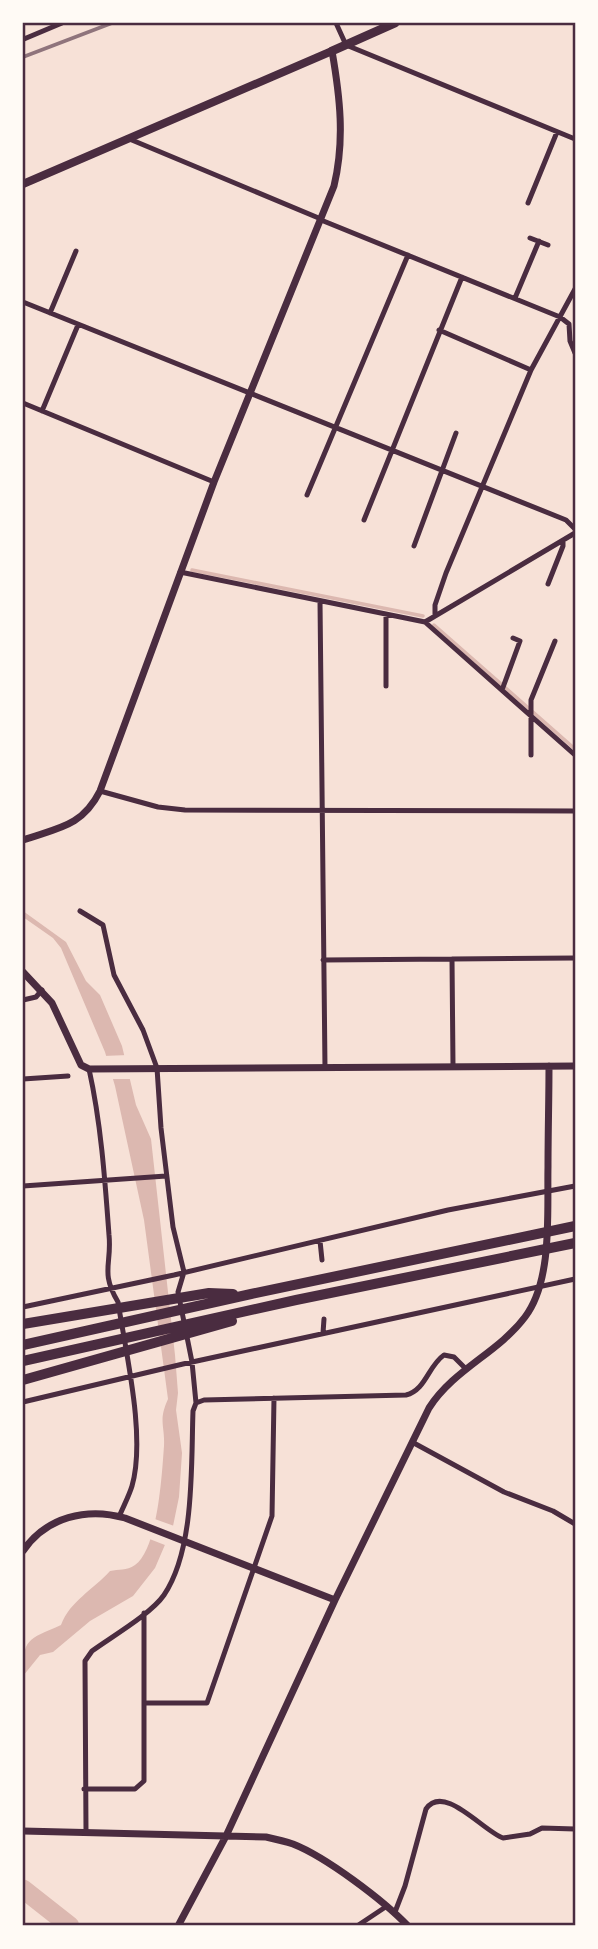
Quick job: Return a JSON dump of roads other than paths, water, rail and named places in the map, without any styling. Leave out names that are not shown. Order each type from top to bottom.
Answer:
[{"type":"highway","points":[[23,1324],[107,1309],[251,1294],[575,1226]]},
{"type":"highway","points":[[23,1380],[123,1353],[190,1329],[296,1300],[575,1243]]},
{"type":"highway","points":[[23,1345],[111,1326],[190,1302]]},
{"type":"highway","points":[[23,1361],[114,1341],[190,1329]]},
{"type":"main road","points":[[23,184],[395,23]]},
{"type":"street","points":[[23,37],[24,39],[62,23]]},
{"type":"street","points":[[336,23],[346,45],[575,139]]},
{"type":"street","points":[[23,841],[75,822],[90,809],[100,791],[214,482],[334,186],[341,134],[340,100],[332,51]]},
{"type":"street","points":[[528,203],[557,132]]},
{"type":"street","points":[[127,138],[560,317],[569,324],[570,341],[575,353]]},
{"type":"street","points":[[530,238],[548,245]]},
{"type":"street","points":[[515,298],[538,242]]},
{"type":"street","points":[[50,313],[76,251]]},
{"type":"street","points":[[307,495],[408,255]]},
{"type":"street","points":[[364,520],[462,277]]},
{"type":"street","points":[[435,616],[435,605],[446,573],[531,370],[575,289]]},
{"type":"street","points":[[23,302],[483,485],[566,520],[575,531],[425,622]]},
{"type":"street","points":[[43,411],[78,324]]},
{"type":"street","points":[[439,330],[531,370]]},
{"type":"street","points":[[23,403],[214,482]]},
{"type":"street","points":[[414,546],[456,433]]},
{"type":"street","points":[[548,584],[563,540]]},
{"type":"street","points":[[180,572],[425,622],[531,711],[575,755]]},
{"type":"street","points":[[320,601],[325,1068]]},
{"type":"street","points":[[386,614],[386,686]]},
{"type":"street","points":[[513,638],[529,644]]},
{"type":"street","points":[[503,687],[520,641]]},
{"type":"street","points":[[531,755],[531,711],[555,641]]},
{"type":"street","points":[[100,791],[158,807],[185,810],[575,811]]},
{"type":"street","points":[[79,911],[103,925],[114,975],[143,1030],[157,1068],[164,1176],[184,1272],[178,1292],[192,1362],[196,1403],[193,1411],[190,1509],[172,1577],[164,1595],[92,1651],[85,1661],[86,1831]]},
{"type":"street","points":[[323,960],[575,958]]},
{"type":"street","points":[[452,960],[453,1065]]},
{"type":"street","points":[[23,972],[52,1003],[81,1065],[93,1069],[575,1066]]},
{"type":"street","points":[[23,1000],[36,997],[42,990]]},
{"type":"street","points":[[178,1926],[226,1836],[335,1600],[437,1396],[465,1368],[509,1333],[533,1304],[540,1285],[547,1223],[549,1066]]},
{"type":"street","points":[[93,1069],[107,1179],[110,1239],[106,1263],[110,1289],[118,1302],[133,1375],[136,1458],[132,1486],[122,1517]]},
{"type":"street","points":[[23,1079],[68,1076]]},
{"type":"street","points":[[23,1186],[164,1176]]},
{"type":"street","points":[[23,1307],[122,1287],[548,1189],[575,1186]]},
{"type":"street","points":[[320,1241],[322,1260]]},
{"type":"street","points":[[23,1402],[323,1332],[575,1279]]},
{"type":"street","points":[[323,1332],[324,1319]]},
{"type":"street","points":[[196,1403],[204,1400],[406,1395],[419,1388],[442,1356],[454,1357],[465,1368]]},
{"type":"street","points":[[145,1703],[207,1703],[274,1506],[274,1398]]},
{"type":"street","points":[[412,1442],[504,1492],[553,1511],[575,1524]]},
{"type":"street","points":[[23,1551],[35,1536],[61,1520],[104,1513],[122,1517],[255,1567],[335,1600]]},
{"type":"street","points":[[84,1789],[135,1789],[142,1785],[144,1613]]},
{"type":"street","points":[[395,1912],[430,1803],[437,1800],[448,1802],[503,1838],[530,1834],[542,1828],[575,1829]]},
{"type":"street","points":[[23,1831],[266,1837],[291,1843],[313,1853],[395,1912],[408,1926]]},
{"type":"street","points":[[357,1926],[387,1906]]},
{"type":"waterway","points":[[192,570],[423,616]]},
{"type":"waterway","points":[[434,625],[575,749]]},
{"type":"waterway","points":[[23,1889],[70,1926]]},
{"type":"railway","points":[[23,57],[112,23]]}]
